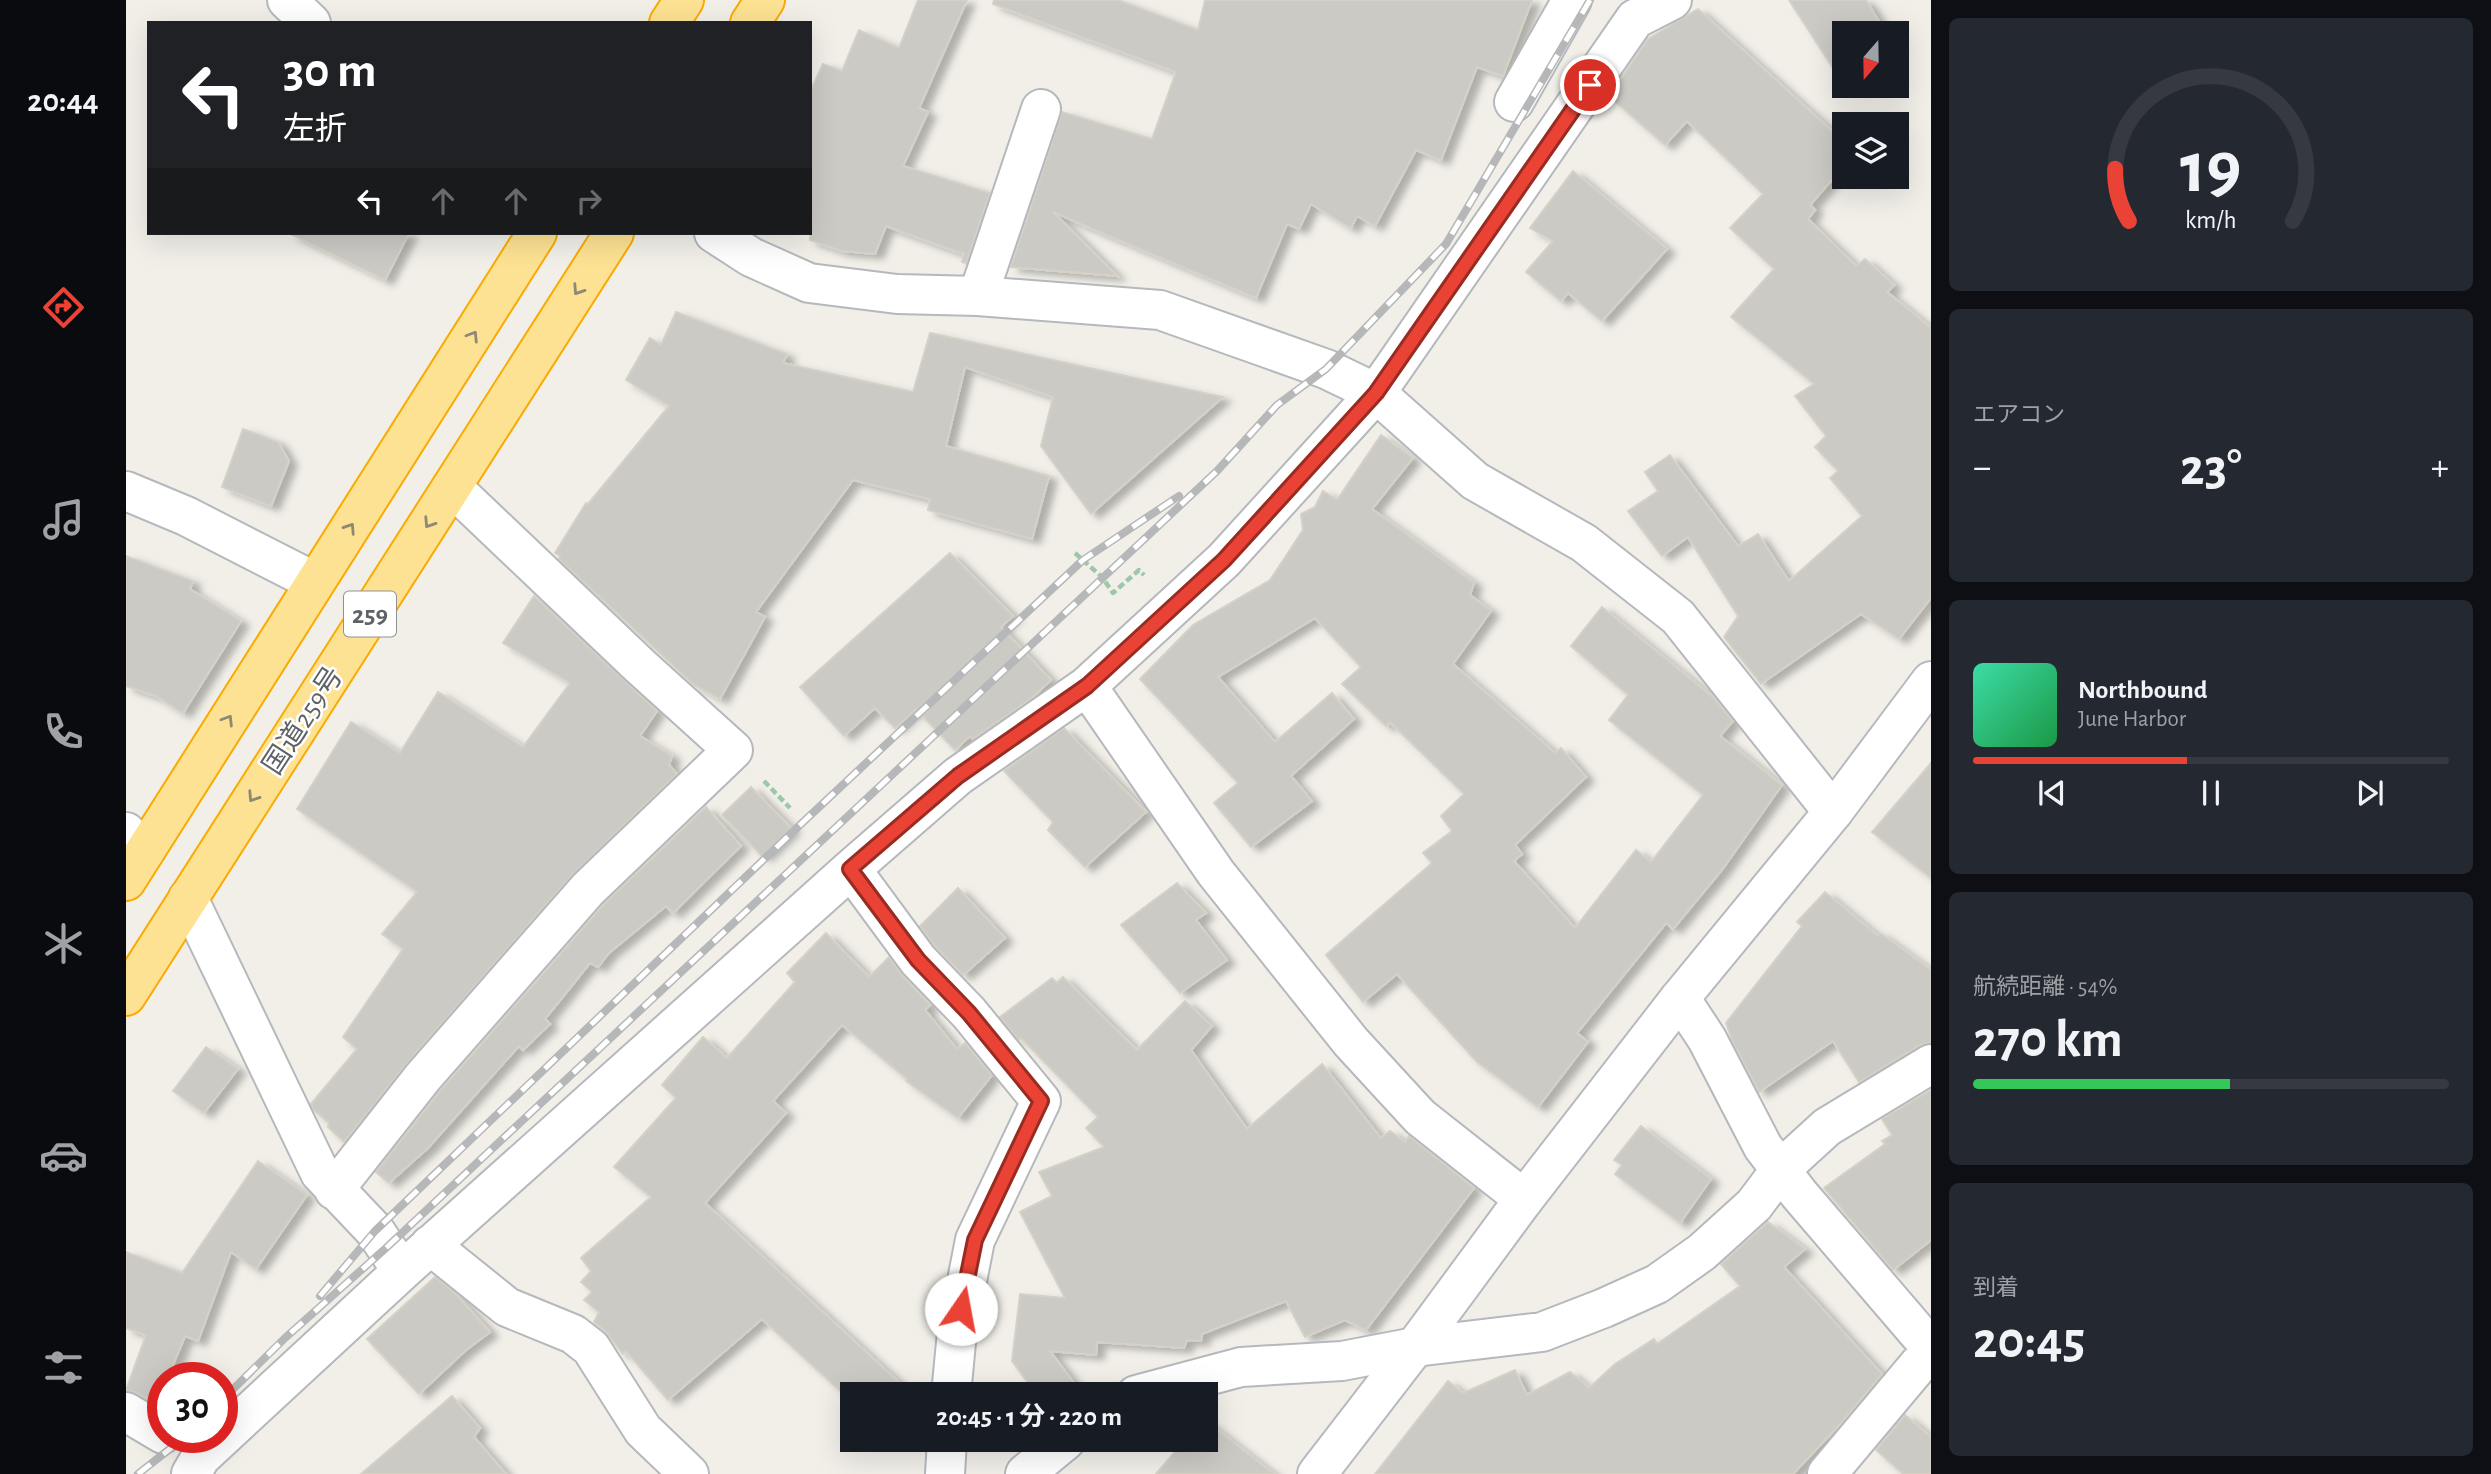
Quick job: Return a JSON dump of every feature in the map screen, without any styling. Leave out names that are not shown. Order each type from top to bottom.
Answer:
[{"type":"highway","points":[[670,21],[684,0]]},
{"type":"highway","points":[[751,21],[765,0]]},
{"type":"highway","name":"259","points":[[132,855],[315,582],[536,235]]},
{"type":"highway","name":"国道259号","points":[[126,996],[613,235]]},
{"type":"street","points":[[287,0],[309,21]]},
{"type":"street","points":[[1514,102],[1572,0]]},
{"type":"street","points":[[183,1453],[196,1466],[402,1270],[850,869],[958,776],[1087,686],[1224,560],[1376,393],[1635,19],[1672,0]]},
{"type":"street","points":[[978,296],[1041,109]]},
{"type":"street","points":[[718,235],[751,257],[809,283],[897,294],[978,296],[1160,310],[1326,369],[1376,393],[1475,481],[1584,543],[1678,617],[1833,812]]},
{"type":"street","points":[[334,1190],[423,1077],[588,889],[733,750],[452,487]]},
{"type":"street","points":[[126,491],[186,516],[315,582]]},
{"type":"street","points":[[1317,1474],[1415,1348],[1524,1199],[1680,998],[1833,812],[1931,681]]},
{"type":"street","points":[[1087,686],[1216,873],[1351,1042],[1420,1117],[1524,1199]]},
{"type":"street","points":[[850,869],[918,960],[969,1013],[1041,1101],[975,1240],[957,1332],[952,1382]]},
{"type":"street","points":[[188,898],[320,1173],[375,1231],[402,1270]]},
{"type":"street","points":[[1680,998],[1707,1039],[1763,1147],[1931,1349],[1826,1474]]},
{"type":"street","points":[[1185,1382],[1241,1367],[1342,1361],[1415,1348],[1542,1332],[1604,1308],[1657,1284],[1702,1252],[1754,1205],[1781,1169],[1826,1127],[1931,1064]]},
{"type":"street","points":[[430,1245],[508,1307],[573,1334],[591,1348],[643,1430],[689,1474]]},
{"type":"street","points":[[126,1412],[147,1425]]},
{"type":"street","points":[[945,1474],[946,1452]]},
{"type":"street","points":[[1025,1474],[1052,1452]]},
{"type":"path","points":[[1075,553],[1102,577],[1113,593],[1139,570],[1171,609]]},
{"type":"path","points":[[771,788],[790,808]]},
{"type":"building","points":[[918,0],[967,0],[919,108],[928,112],[903,166],[990,193],[966,263],[962,262],[964,254],[886,226],[875,254],[842,251],[810,240],[812,88],[823,64],[842,71],[859,30],[899,48]]},
{"type":"building","points":[[994,0],[1118,0],[1198,30],[1205,0],[1532,0],[1503,76],[1477,67],[1441,160],[1416,150],[1375,226],[1357,216],[1351,228],[1311,204],[1299,229],[1287,224],[1256,298],[1053,212],[1117,276],[1011,267],[1062,112],[1152,139],[1176,72],[993,4]]},
{"type":"building","points":[[1789,0],[1866,0],[1879,21],[1832,21],[1832,66]]},
{"type":"building","points":[[1698,9],[1832,131],[1832,180],[1810,205],[1815,210],[1808,219],[1856,266],[1865,259],[1894,285],[1887,292],[1931,328],[1931,598],[1899,639],[1861,614],[1761,684],[1724,637],[1738,616],[1688,537],[1662,556],[1628,511],[1658,491],[1645,472],[1670,455],[1738,546],[1758,534],[1789,581],[1862,516],[1830,478],[1838,471],[1815,447],[1826,436],[1795,396],[1814,384],[1731,317],[1774,269],[1730,228],[1763,194],[1687,121],[1665,145],[1609,96],[1648,39]]},
{"type":"building","points":[[1573,171],[1667,249],[1602,321],[1568,293],[1561,301],[1526,272],[1553,241],[1530,228]]},
{"type":"building","points":[[293,235],[408,235],[385,280]]},
{"type":"building","points":[[676,312],[787,354],[783,363],[913,392],[930,333],[1223,397],[1091,514],[1041,446],[1053,397],[965,367],[946,446],[1049,476],[1032,539],[928,510],[930,499],[853,480],[756,612],[765,617],[720,699],[694,685],[555,553],[586,503],[588,504],[669,406],[626,380],[650,338],[661,345]]},
{"type":"building","points":[[243,429],[278,442],[289,461],[271,506],[222,487]]},
{"type":"building","points":[[1381,435],[1413,458],[1372,509],[1474,583],[1470,595],[1491,611],[1453,664],[1555,753],[1561,748],[1586,777],[1515,845],[1522,854],[1514,861],[1575,928],[1636,850],[1651,862],[1703,795],[1609,720],[1628,695],[1571,646],[1602,607],[1715,699],[1733,721],[1720,736],[1782,785],[1722,870],[1673,929],[1666,923],[1577,1033],[1588,1042],[1538,1107],[1477,1062],[1397,974],[1363,1002],[1326,955],[1432,863],[1423,853],[1452,831],[1441,816],[1464,794],[1390,722],[1386,726],[1342,684],[1361,667],[1315,618],[1218,677],[1275,742],[1332,693],[1354,719],[1291,776],[1312,801],[1251,847],[1214,803],[1238,783],[1140,679],[1193,625],[1270,580],[1303,530],[1301,514],[1315,507],[1323,491],[1337,500]]},
{"type":"building","points":[[950,553],[1013,616],[1001,627],[1051,680],[1033,697],[973,739],[970,736],[955,750],[916,709],[895,728],[875,708],[844,736],[800,687]]},
{"type":"building","points":[[126,556],[193,581],[190,589],[241,621],[183,713],[156,696],[126,686]]},
{"type":"building","points":[[534,596],[657,711],[640,736],[672,756],[669,765],[677,774],[572,875],[407,1063],[344,1142],[328,1127],[329,1123],[311,1104],[357,1049],[343,1037],[403,949],[382,934],[417,892],[297,809],[351,722],[400,753],[438,692],[523,747],[570,683],[503,643]]},
{"type":"building","points":[[1064,728],[1146,812],[1085,867],[1048,830],[1053,822],[1004,771]]},
{"type":"building","points":[[1931,763],[1931,878],[1872,832]]},
{"type":"building","points":[[751,787],[792,829],[763,857],[722,815]]},
{"type":"building","points":[[706,807],[741,846],[673,913],[666,906],[609,953],[598,967],[590,963],[545,1019],[550,1024],[523,1050],[519,1046],[428,1148],[389,1183],[376,1172],[440,1091],[604,904]]},
{"type":"building","points":[[1177,883],[1206,913],[1196,920],[1227,960],[1180,993],[1121,925]]},
{"type":"building","points":[[958,888],[1005,938],[963,975],[920,926]]},
{"type":"building","points":[[1825,892],[1878,936],[1880,933],[1931,970],[1931,1042],[1920,1045],[1859,1082],[1833,1041],[1759,1092],[1726,1023],[1802,926],[1797,922]]},
{"type":"building","points":[[826,933],[869,977],[889,957],[930,1005],[925,1010],[957,1049],[965,1043],[992,1075],[958,1118],[906,1081],[907,1079],[842,1025],[773,1101],[786,1113],[705,1203],[898,1382],[840,1382],[840,1391],[762,1319],[668,1400],[626,1351],[623,1354],[605,1331],[594,1322],[599,1312],[584,1300],[592,1292],[581,1282],[591,1271],[581,1258],[651,1197],[614,1167],[676,1098],[662,1085],[703,1037],[727,1058],[795,982],[787,973]]},
{"type":"building","points":[[1063,977],[1137,1050],[1185,1001],[1212,1026],[1191,1050],[1247,1129],[1322,1064],[1381,1138],[1390,1131],[1405,1142],[1409,1136],[1474,1188],[1366,1330],[1345,1320],[1305,1337],[1286,1301],[1202,1334],[1201,1341],[1187,1340],[1184,1348],[1097,1342],[1096,1355],[1050,1351],[1073,1382],[1027,1382],[1012,1361],[1020,1294],[1065,1298],[1020,1212],[1052,1196],[1039,1172],[1104,1147],[1086,1128],[1098,1117],[1021,1038],[1019,1040],[1000,1017],[1052,978],[1057,983]]},
{"type":"building","points":[[206,1047],[238,1069],[204,1113],[173,1091]]},
{"type":"building","points":[[1931,1090],[1931,1240],[1893,1270],[1824,1188],[1885,1144],[1882,1141],[1892,1135],[1882,1119]]},
{"type":"building","points":[[1641,1126],[1711,1179],[1680,1223],[1615,1174],[1622,1165],[1614,1160]]},
{"type":"building","points":[[258,1161],[307,1195],[256,1269],[231,1252],[198,1341],[185,1336],[174,1362],[147,1362],[147,1399],[126,1390],[146,1335],[126,1328],[126,1252],[182,1273]]},
{"type":"building","points":[[1768,1222],[1805,1249],[1784,1267],[1882,1374],[1843,1421],[1793,1474],[1375,1474],[1448,1381],[1463,1393],[1515,1370],[1527,1395],[1570,1372],[1589,1388],[1615,1364],[1654,1339],[1657,1344],[1740,1286],[1721,1264]]},
{"type":"building","points":[[435,1277],[454,1292],[490,1332],[466,1350],[419,1394],[367,1339]]},
{"type":"building","points":[[452,1396],[480,1428],[474,1437],[506,1474],[361,1474]]},
{"type":"building","points":[[1905,1415],[1931,1437],[1931,1474],[1903,1474],[1876,1450]]},
{"type":"building","points":[[1218,1430],[1274,1474],[1156,1474],[1175,1452],[1218,1452]]},
{"type":"railway","points":[[238,1384],[1217,471],[1277,405],[1326,369],[1446,244],[1590,0]]},
{"type":"railway","points":[[320,1296],[375,1231],[801,824],[1083,560],[1179,496]]},
{"type":"railway","points":[[138,1474],[165,1453]]},
{"type":"route","points":[[961,1309],[975,1240],[1041,1101],[969,1013],[918,960],[850,869],[958,776],[1087,686],[1224,560],[1376,393],[1590,85]]}]
